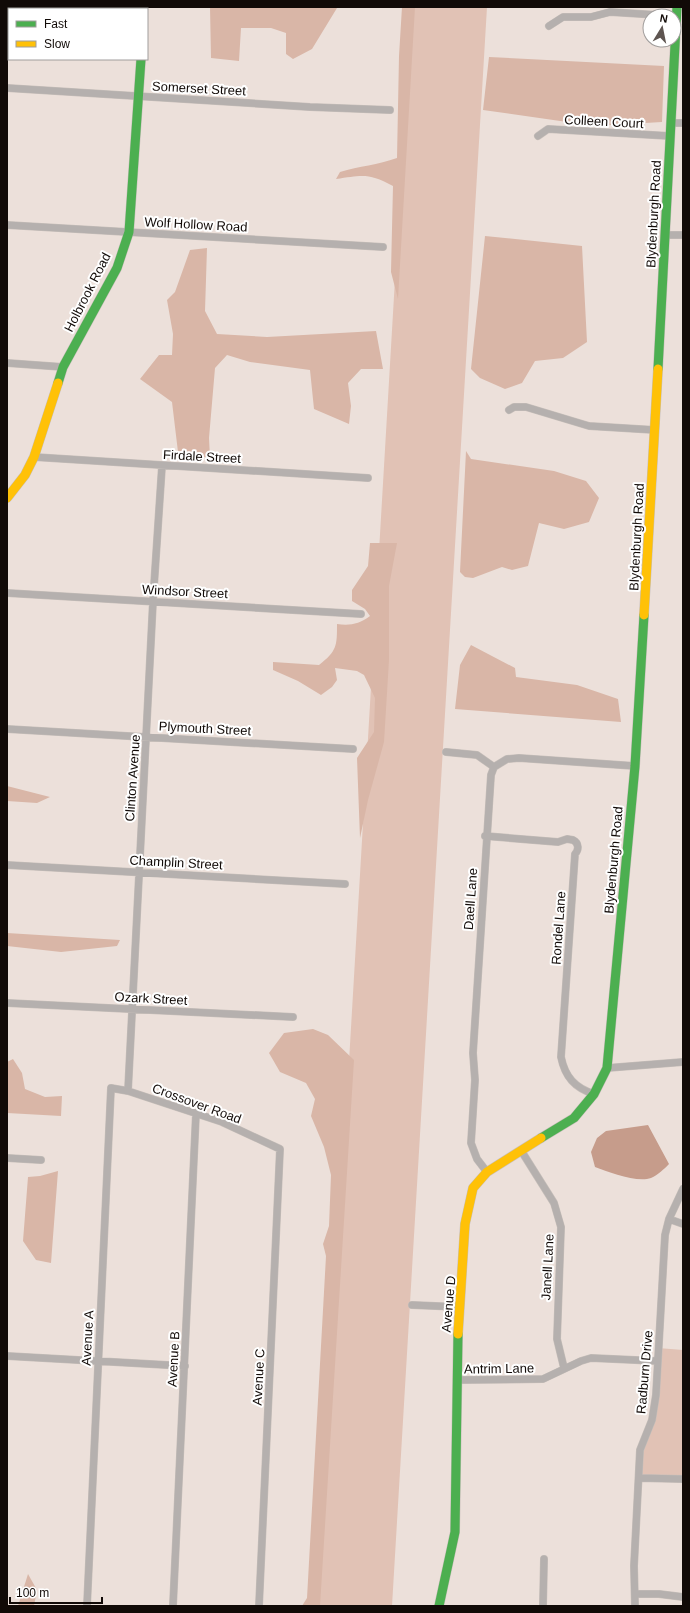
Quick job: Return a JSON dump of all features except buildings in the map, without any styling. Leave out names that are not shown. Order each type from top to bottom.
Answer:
[{"type":"street","points":[[549,26],[563,17],[591,17],[610,12],[642,13]]},
{"type":"street","name":"Blydenburgh Road","points":[[606,1068],[635,766],[655,430],[674,48]]},
{"type":"street","name":"Holbrook Road","points":[[7,498],[22,479],[34,458],[62,367],[116,268],[129,232],[141,60]]},
{"type":"street","name":"Somerset Street","points":[[7,88],[310,107],[390,110]]},
{"type":"street","points":[[671,123],[683,123]]},
{"type":"street","name":"Colleen Court","points":[[538,136],[548,129],[670,136]]},
{"type":"street","name":"Wolf Hollow Road","points":[[7,224],[383,247]]},
{"type":"street","points":[[665,235],[683,235]]},
{"type":"street","points":[[7,363],[62,367]]},
{"type":"street","points":[[509,410],[514,407],[526,407],[589,426],[655,430]]},
{"type":"street","name":"Firdale Street","points":[[34,458],[368,478]]},
{"type":"street","name":"Clinton Avenue","points":[[128,1091],[138,872],[162,466]]},
{"type":"street","name":"Windsor Street","points":[[7,593],[362,614]]},
{"type":"street","name":"Plymouth Street","points":[[7,729],[353,749]]},
{"type":"street","points":[[446,752],[477,755],[494,767],[506,759],[519,758],[635,766]]},
{"type":"street","name":"Daell Lane","points":[[487,1172],[473,1152],[471,1135],[475,1080],[473,1054],[485,836],[489,782],[494,767]]},
{"type":"street","name":"Rondel Lane","points":[[485,836],[558,842],[567,839],[573,840],[577,844],[575,854],[561,1056],[569,1079],[583,1090],[594,1094]]},
{"type":"street","name":"Champlin Street","points":[[7,864],[344,884]]},
{"type":"street","name":"Ozark Street","points":[[7,1002],[293,1017]]},
{"type":"street","points":[[606,1068],[683,1062]]},
{"type":"street","name":"Avenue D","points":[[439,1606],[455,1532],[459,1307],[467,1208],[473,1188],[487,1172],[522,1152],[574,1118],[594,1094],[606,1068]]},
{"type":"street","name":"Avenue A","points":[[87,1606],[111,1088],[128,1091]]},
{"type":"street","name":"Crossover Road","points":[[128,1091],[222,1122],[280,1149]]},
{"type":"street","name":"Avenue B","points":[[173,1606],[196,1113]]},
{"type":"street","name":"Avenue C","points":[[259,1606],[280,1149]]},
{"type":"street","name":"Janell Lane","points":[[522,1152],[554,1204],[561,1227],[557,1339],[564,1368]]},
{"type":"street","points":[[7,1158],[41,1160]]},
{"type":"street","name":"Radburn Drive","points":[[635,1606],[634,1566],[640,1478],[640,1450],[652,1420],[656,1395],[664,1235],[668,1219],[683,1189]]},
{"type":"street","points":[[668,1219],[683,1224]]},
{"type":"street","points":[[412,1305],[459,1307]]},
{"type":"street","points":[[7,1356],[185,1366]]},
{"type":"street","name":"Antrim Lane","points":[[457,1380],[543,1379],[564,1368],[591,1358],[657,1360]]},
{"type":"street","points":[[640,1478],[683,1479]]},
{"type":"street","points":[[543,1606],[544,1559]]},
{"type":"street","points":[[635,1594],[659,1594],[683,1597]]},
{"type":"shaded area","points":[[210,7],[337,8],[312,49],[293,59],[286,54],[286,33],[271,28],[241,28],[239,61],[211,58]]},
{"type":"shaded area","points":[[402,7],[415,7],[398,299],[391,272],[393,186],[378,179],[366,176],[336,179],[340,172],[397,158],[399,56]]},
{"type":"shaded area","points":[[411,7],[487,7],[392,1606],[317,1606]]},
{"type":"shaded area","points":[[489,57],[664,66],[662,122],[595,126],[483,110]]},
{"type":"shaded area","points":[[485,236],[582,246],[587,342],[563,358],[535,361],[522,383],[505,389],[480,378],[471,369]]},
{"type":"shaded area","points":[[207,248],[205,311],[217,334],[267,337],[376,331],[383,369],[361,369],[348,383],[351,406],[349,424],[314,409],[310,370],[250,362],[227,355],[215,368],[209,438],[210,458],[178,452],[172,402],[140,379],[159,355],[172,355],[173,334],[167,300],[175,292],[190,250]]},
{"type":"shaded area","points":[[466,451],[471,459],[554,471],[586,481],[599,498],[589,522],[564,529],[539,523],[528,566],[512,570],[502,567],[473,578],[465,577],[460,572]]},
{"type":"shaded area","points":[[370,543],[397,543],[389,586],[389,660],[384,742],[368,800],[360,838],[357,758],[374,732],[375,698],[364,675],[357,671],[335,668],[337,680],[332,687],[321,695],[298,681],[273,670],[273,662],[319,665],[333,652],[335,648],[337,624],[354,624],[370,616],[365,609],[352,601],[352,590],[368,566]]},
{"type":"shaded area","points":[[471,645],[515,668],[516,677],[577,685],[618,699],[621,722],[455,709],[460,665]]},
{"type":"shaded area","points":[[7,786],[50,797],[37,803],[7,801]]},
{"type":"shaded area","points":[[7,933],[120,940],[117,946],[61,952],[7,946]]},
{"type":"shaded area","points":[[313,1029],[328,1035],[354,1060],[320,1606],[302,1606],[307,1598],[326,1256],[323,1244],[329,1226],[331,1175],[324,1147],[311,1116],[315,1099],[306,1083],[280,1072],[269,1053],[284,1033]]},
{"type":"shaded area","points":[[13,1059],[22,1073],[25,1089],[45,1097],[62,1096],[61,1116],[7,1113],[7,1062]]},
{"type":"shaded area","points":[[648,1125],[669,1164],[658,1174],[651,1178],[638,1179],[608,1172],[595,1167],[591,1152],[597,1138],[606,1131]]},
{"type":"shaded area","points":[[58,1171],[51,1263],[36,1260],[23,1241],[28,1177],[40,1176]]},
{"type":"shaded area","points":[[658,1348],[683,1350],[683,1476],[642,1476],[640,1450],[652,1420]]},
{"type":"shaded area","points":[[28,1574],[37,1590],[34,1606],[18,1606]]},
{"type":"traffic: fast","points":[[658,369],[677,7]]},
{"type":"traffic: fast","points":[[58,383],[63,367],[117,268],[129,232],[141,60]]},
{"type":"traffic: fast","points":[[541,1138],[574,1118],[594,1094],[607,1068],[635,766],[644,615]]},
{"type":"traffic: fast","points":[[439,1606],[455,1532],[458,1334]]},
{"type":"traffic: slow","points":[[644,615],[658,369]]},
{"type":"traffic: slow","points":[[7,498],[25,475],[34,457],[58,383]]},
{"type":"traffic: slow","points":[[458,1334],[465,1224],[473,1188],[487,1172],[541,1138]]}]
